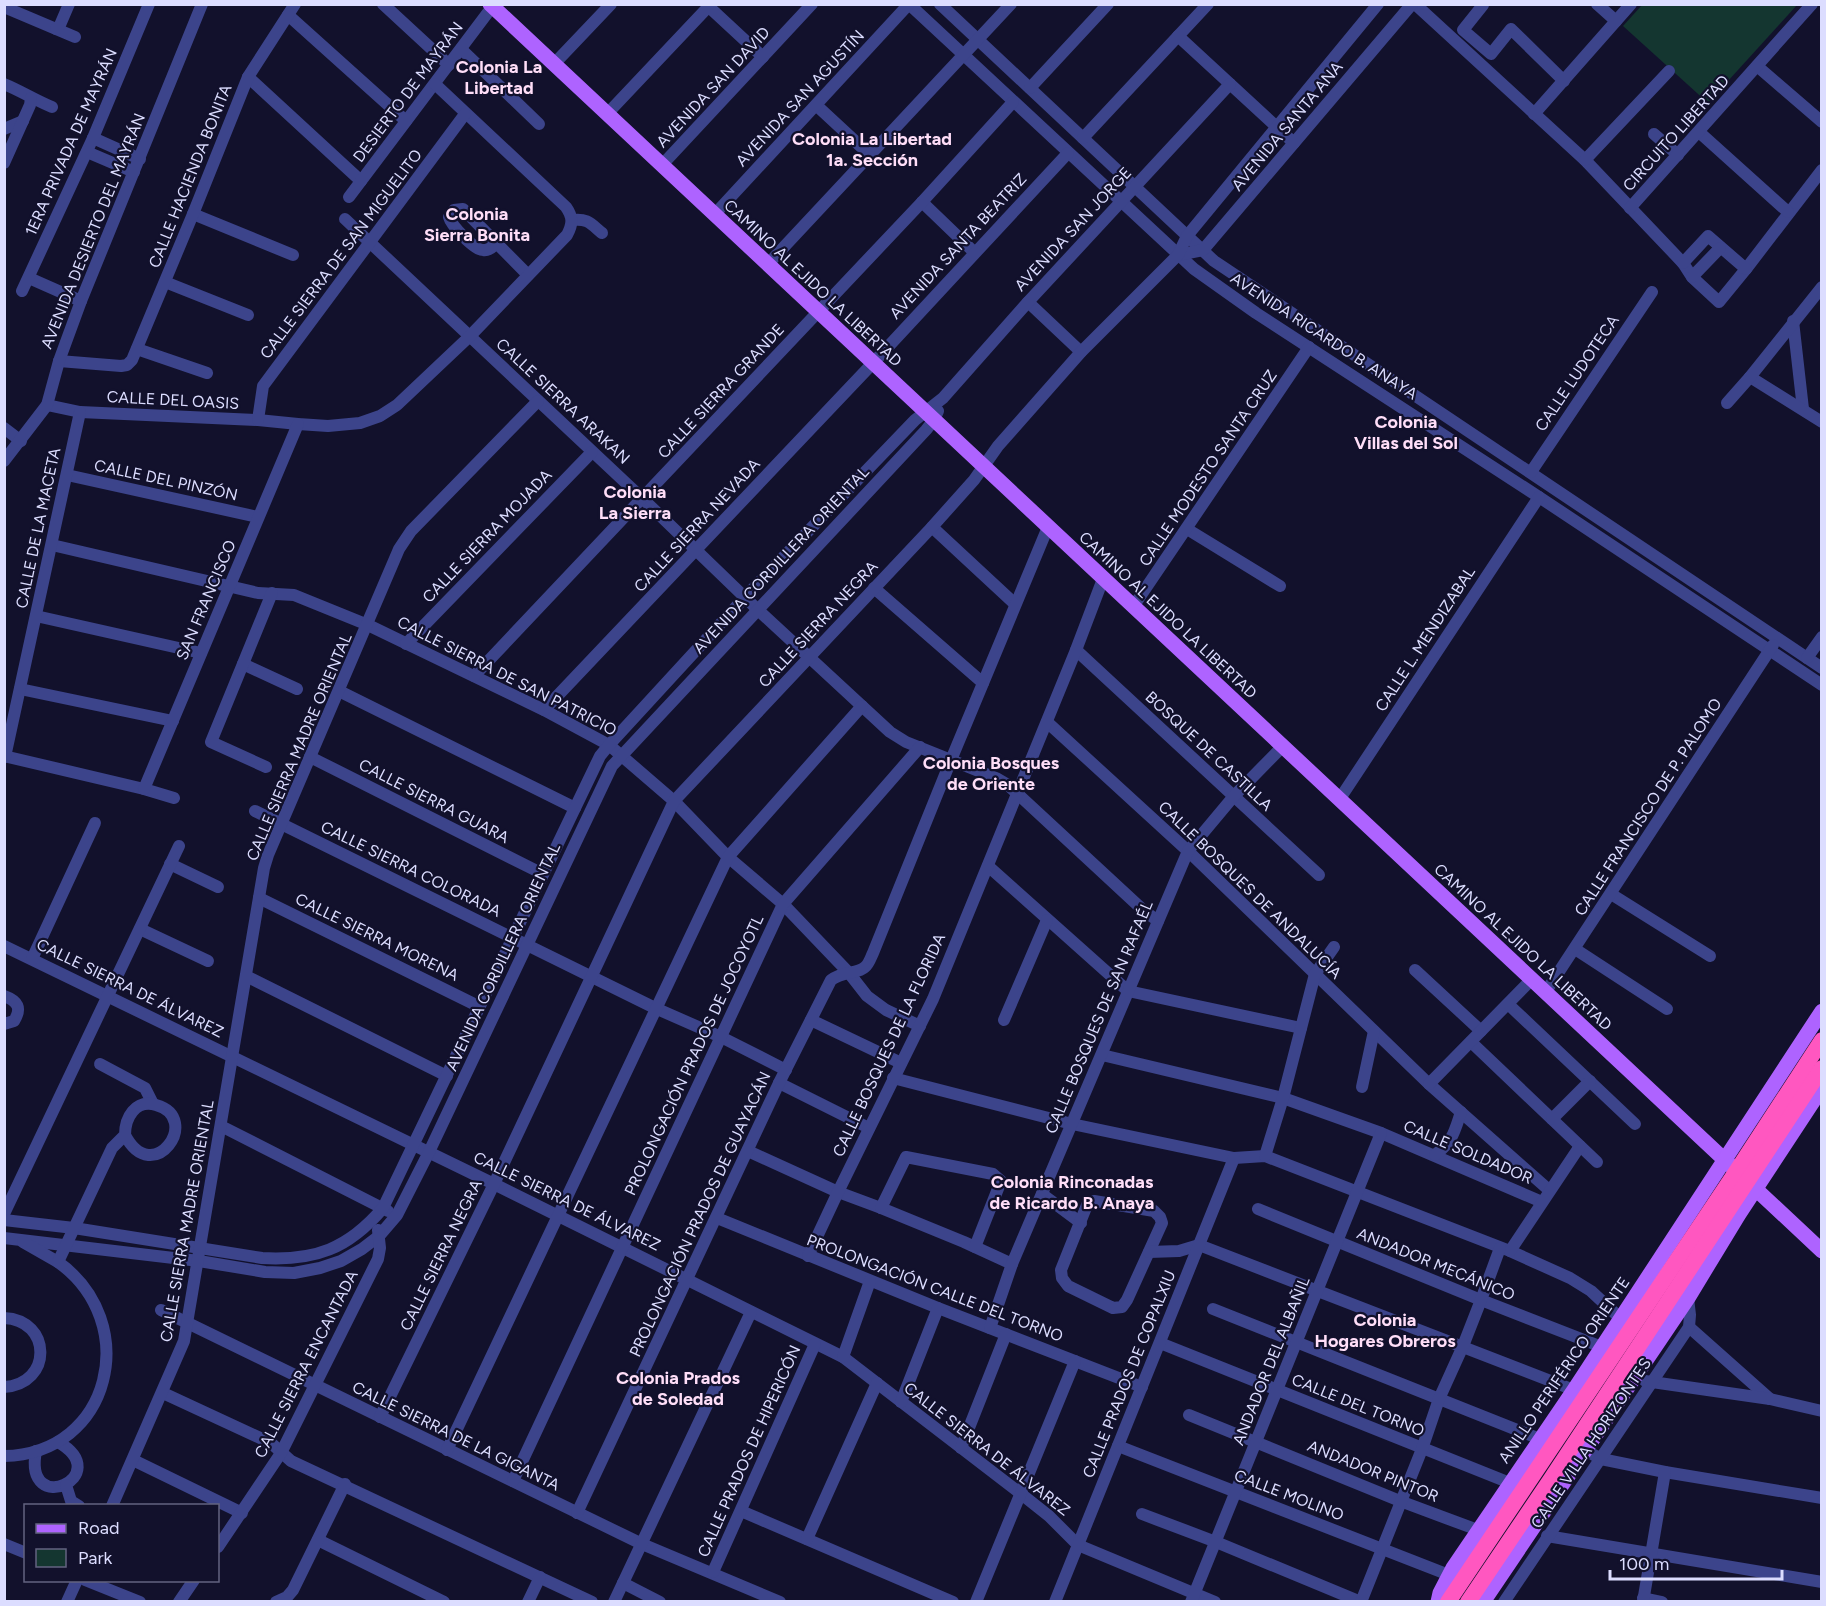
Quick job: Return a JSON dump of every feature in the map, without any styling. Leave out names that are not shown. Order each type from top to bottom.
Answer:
[{"type":"highway","points":[[1468,1602],[1551,1479],[1740,1176],[1821,1038]]},
{"type":"highway","points":[[1740,1176],[1821,1068]]},
{"type":"highway","name":"ANILLO PERIFÉRICO ORIENTE","points":[[1448,1602],[1740,1176]]},
{"type":"main road","name":"CAMINO AL EJIDO LA LIBERTAD","points":[[491,6],[1821,1251]]},
{"type":"main road","points":[[1483,1602],[1688,1298],[1739,1214],[1740,1176],[1787,1062],[1819,1014]]},
{"type":"main road","points":[[1740,1176],[1821,1088]]},
{"type":"main road","name":"ANILLO PERIFÉRICO ORIENTE","points":[[1438,1602],[1449,1575],[1478,1530],[1574,1390],[1704,1191],[1740,1176]]},
{"type":"street","points":[[56,29],[69,4]]},
{"type":"street","name":"1ERA PRIVADA DE MAYRÁN","points":[[22,291],[87,152],[149,4]]},
{"type":"street","points":[[383,4],[449,64]]},
{"type":"street","points":[[554,64],[611,4]]},
{"type":"street","name":"AVENIDA SAN DAVID","points":[[662,165],[812,4]]},
{"type":"street","name":"AVENIDA RICARDO B. ANAYA","points":[[909,4],[1178,255],[1208,279],[1821,685]]},
{"type":"street","name":"AVENIDA SAN AGUSTÍN","points":[[714,215],[909,4]]},
{"type":"street","name":"AVENIDA RICARDO B. ANAYA","points":[[940,4],[1187,236],[1226,269],[1821,668]]},
{"type":"street","points":[[768,264],[1011,4]]},
{"type":"street","points":[[1030,88],[1108,4]]},
{"type":"street","points":[[1083,138],[1208,4]]},
{"type":"street","name":"AVENIDA SANTA ANA","points":[[983,466],[1081,352],[1178,255],[1187,236],[1378,4]]},
{"type":"street","name":"AVENIDA SANTA ANA","points":[[1203,250],[1413,4]]},
{"type":"street","name":"CIRCUITO LIBERTAD","points":[[1413,4],[1585,160],[1630,208],[1812,4]]},
{"type":"street","points":[[1483,4],[1462,30],[1491,54],[1511,29],[1564,81]]},
{"type":"street","points":[[1597,4],[1616,21]]},
{"type":"street","points":[[1534,114],[1631,4]]},
{"type":"street","points":[[1818,4],[1821,8]]},
{"type":"street","name":"AVENIDA DESIERTO DEL MAYRÁN","points":[[4,461],[47,405],[59,361],[81,302],[140,159],[198,6]]},
{"type":"street","name":"DESIERTO DE MAYRÁN","points":[[349,197],[491,6]]},
{"type":"street","points":[[607,114],[710,6],[763,57]]},
{"type":"street","points":[[4,7],[75,37]]},
{"type":"street","points":[[292,10],[406,121]]},
{"type":"street","name":"CALLE HACIENDA BONITA","points":[[59,361],[121,366],[127,365],[132,360],[248,77],[292,10]]},
{"type":"street","points":[[1178,36],[1294,143]]},
{"type":"street","points":[[461,49],[539,124]]},
{"type":"street","points":[[1757,66],[1821,122]]},
{"type":"street","points":[[1585,160],[1669,70]]},
{"type":"street","points":[[248,77],[361,181]]},
{"type":"street","points":[[4,84],[52,107]]},
{"type":"street","points":[[298,424],[328,426],[360,423],[380,416],[397,405],[470,336],[567,235],[571,227],[571,214],[566,207],[435,84]]},
{"type":"street","name":"AVENIDA SAN JORGE","points":[[929,416],[1028,302],[1230,84]]},
{"type":"street","points":[[4,163],[31,98]]},
{"type":"street","name":"CALLE SIERRA GRANDE","points":[[474,676],[922,202],[1013,102]]},
{"type":"street","points":[[816,105],[870,155]]},
{"type":"street","name":"CALLE SIERRA DE SAN MIGUELITO","points":[[258,420],[263,386],[465,114]]},
{"type":"street","points":[[4,129],[23,121]]},
{"type":"street","points":[[1699,132],[1788,212]]},
{"type":"street","points":[[1654,134],[1678,155]]},
{"type":"street","points":[[93,138],[140,159]]},
{"type":"street","points":[[87,152],[134,172]]},
{"type":"street","name":"AVENIDA SANTA BEATRIZ","points":[[873,363],[1068,153]]},
{"type":"street","points":[[1630,208],[1683,263],[1692,277],[1719,302],[1821,170]]},
{"type":"street","points":[[922,202],[974,252]]},
{"type":"street","points":[[193,214],[293,255]]},
{"type":"street","name":"CALLE SIERRA ARAKAN","points":[[345,219],[809,658],[898,738],[996,778],[1018,792],[1143,910],[1158,921]]},
{"type":"street","points":[[572,220],[586,220],[602,233]]},
{"type":"street","points":[[1683,263],[1708,236],[1746,269]]},
{"type":"street","points":[[496,244],[528,275]]},
{"type":"street","points":[[1692,277],[1720,248]]},
{"type":"street","points":[[1178,255],[1203,250]]},
{"type":"street","points":[[28,278],[81,302]]},
{"type":"street","points":[[165,282],[248,315]]},
{"type":"street","points":[[1727,403],[1821,287]]},
{"type":"street","name":"CALLE LUDOTECA","points":[[1531,472],[1652,292]]},
{"type":"street","points":[[1028,302],[1081,352]]},
{"type":"street","points":[[1793,321],[1803,409]]},
{"type":"street","name":"CALLE MODESTO SANTA CRUZ","points":[[1133,607],[1310,347]]},
{"type":"street","points":[[137,349],[207,373]]},
{"type":"street","name":"CALLE SIERRA NEVADA","points":[[544,710],[873,363]]},
{"type":"street","points":[[1750,377],[1821,422]]},
{"type":"street","name":"CALLE SIERRA MADRE ORIENTAL","points":[[113,1504],[179,1357],[188,1325],[266,862],[399,549],[411,531],[538,401]]},
{"type":"street","name":"CALLE DEL OASIS","points":[[47,405],[80,412],[298,424]]},
{"type":"street","name":"CALLE DE LA MACETA","points":[[5,757],[80,412]]},
{"type":"street","name":"AVENIDA CORDILLERA ORIENTAL","points":[[4,1220],[74,1228],[262,1258],[308,1257],[353,1238],[379,1213],[447,1076],[594,766],[609,745],[745,597],[929,416]]},
{"type":"street","name":"AVENIDA CORDILLERA ORIENTAL","points":[[4,1238],[199,1261],[265,1272],[294,1273],[340,1261],[379,1236],[397,1215],[429,1152],[606,776],[622,754],[757,609],[929,416]]},
{"type":"street","name":"SAN FRANCISCO","points":[[144,789],[298,424]]},
{"type":"street","points":[[4,428],[21,441]]},
{"type":"street","name":"CALLE SIERRA MOJADA","points":[[406,644],[592,452]]},
{"type":"street","name":"CALLE SIERRA NEGRA","points":[[380,1418],[494,1184],[674,801],[932,527],[974,480],[983,466]]},
{"type":"street","name":"CALLE DEL PINZÓN","points":[[67,475],[258,517]]},
{"type":"street","name":"CALLE L. MENDIZABAL","points":[[1339,800],[1539,497]]},
{"type":"street","points":[[932,527],[1015,604]]},
{"type":"street","name":"PROLONGACIÓN PRADOS DE GUAYACÁN","points":[[577,1513],[779,1083],[831,980],[839,974],[865,967],[873,953],[1048,527]]},
{"type":"street","points":[[1187,529],[1280,586]]},
{"type":"street","name":"CALLE SIERRA DE SAN PATRICIO","points":[[52,545],[258,593],[294,595],[368,625],[544,710],[609,745],[674,801],[728,857],[783,903],[849,973],[867,996],[876,1004],[920,1026]]},
{"type":"street","points":[[1659,577],[1667,565]]},
{"type":"street","name":"CALLE BOSQUES DE LA FLORIDA","points":[[808,1256],[941,981],[1103,579]]},
{"type":"street","points":[[874,588],[983,683]]},
{"type":"street","points":[[266,767],[211,742],[273,593]]},
{"type":"street","points":[[36,616],[201,653]]},
{"type":"street","points":[[1807,658],[1821,637]]},
{"type":"street","name":"CALLE FRANCISCO DE P. PALOMO","points":[[1545,993],[1777,638]]},
{"type":"street","name":"BOSQUE DE CASTILLA","points":[[1076,650],[1319,875]]},
{"type":"street","points":[[243,664],[297,689]]},
{"type":"street","points":[[20,689],[173,722]]},
{"type":"street","points":[[339,691],[575,808]]},
{"type":"street","points":[[447,1450],[728,857],[862,706]]},
{"type":"street","name":"CALLE BOSQUES DE ANDALUCÍA","points":[[1047,722],[1188,851],[1429,1084],[1550,1190]]},
{"type":"street","name":"PROLONGACIÓN PRADOS DE JOCOYOTL","points":[[513,1481],[783,903],[920,747]]},
{"type":"street","name":"CALLE BOSQUES DE SAN RAFAÉL","points":[[990,1328],[1012,1264],[1188,851],[1234,796],[1282,747]]},
{"type":"street","points":[[5,757],[174,798]]},
{"type":"street","name":"CALLE SIERRA GUARA","points":[[310,757],[543,874]]},
{"type":"street","name":"CALLE SIERRA COLORADA","points":[[255,811],[786,1070]]},
{"type":"street","points":[[32,959],[95,823]]},
{"type":"street","points":[[4,1214],[179,846]]},
{"type":"street","points":[[170,864],[218,887]]},
{"type":"street","points":[[988,866],[1128,991],[1301,1028]]},
{"type":"street","points":[[1611,894],[1710,956]]},
{"type":"street","name":"CALLE SIERRA MORENA","points":[[259,898],[480,1006]]},
{"type":"street","points":[[1004,1020],[1047,920]]},
{"type":"street","points":[[140,929],[208,961]]},
{"type":"street","name":"CALLE SIERRA DE ÁLVAREZ","points":[[4,946],[414,1144],[843,1357],[1049,1516],[1078,1545]]},
{"type":"street","points":[[1265,1156],[1283,1098],[1315,974],[1334,947]]},
{"type":"street","points":[[1575,949],[1667,1009]]},
{"type":"street","points":[[1415,970],[1481,1031]]},
{"type":"street","points":[[246,976],[447,1076]]},
{"type":"street","points":[[1429,1084],[1531,980]]},
{"type":"street","points":[[4,996],[13,999],[18,1005],[19,1014],[14,1021],[4,1024]]},
{"type":"street","points":[[1508,1004],[1635,1124]]},
{"type":"street","points":[[1819,1014],[1818,1032],[1821,1038]]},
{"type":"street","points":[[811,1020],[901,1063]]},
{"type":"street","points":[[1362,1088],[1374,1031]]},
{"type":"street","points":[[1471,1042],[1597,1162]]},
{"type":"street","name":"CALLE SOLDADOR","points":[[1102,1054],[1283,1098],[1381,1133],[1542,1202]]},
{"type":"street","points":[[1787,1062],[1821,1083]]},
{"type":"street","points":[[99,1064],[145,1088],[153,1104]]},
{"type":"street","points":[[893,1078],[1072,1124],[1234,1158],[1265,1156],[1505,1249],[1570,1278],[1591,1291],[1620,1318]]},
{"type":"street","points":[[1552,1119],[1590,1081]]},
{"type":"street","points":[[779,1083],[869,1128]]},
{"type":"street","points":[[153,1104],[165,1108],[173,1118],[176,1130],[172,1142],[164,1151],[153,1155],[141,1154],[130,1146],[124,1135],[125,1123],[130,1112],[141,1105],[153,1104]]},
{"type":"street","points":[[1435,1155],[1447,1146],[1461,1112]]},
{"type":"street","points":[[222,1126],[379,1213],[397,1215]]},
{"type":"street","name":"ANDADOR DEL ALBAÑIL","points":[[1193,1597],[1381,1133]]},
{"type":"street","points":[[58,1262],[112,1148],[124,1135]]},
{"type":"street","points":[[1142,1514],[1361,1601],[1422,1449],[1439,1399],[1505,1249],[1542,1202],[1580,1146]]},
{"type":"street","points":[[748,1151],[838,1192],[882,1208],[1012,1264]]},
{"type":"street","points":[[882,1208],[906,1157],[993,1174],[1000,1181],[975,1247]]},
{"type":"street","name":"CALLE PRADOS DE COPALXIU","points":[[1055,1602],[1234,1158]]},
{"type":"street","points":[[1704,1191],[1720,1191],[1727,1194],[1738,1207],[1739,1214]]},
{"type":"street","points":[[1042,1194],[1081,1223]]},
{"type":"street","points":[[1094,1201],[1154,1211],[1162,1223],[1149,1252],[1122,1307],[1113,1308],[1068,1286],[1062,1278],[1061,1270],[1087,1205],[1094,1201]]},
{"type":"street","name":"ANDADOR MECÁNICO","points":[[1258,1209],[1602,1347]]},
{"type":"street","name":"CALLE SIERRA ENCANTADA","points":[[219,1546],[282,1453],[378,1259],[379,1213]]},
{"type":"street","name":"PROLONGACIÓN CALLE DEL TORNO","points":[[717,1218],[870,1281],[1142,1387]]},
{"type":"street","points":[[4,1456],[36,1451],[58,1442],[83,1420],[95,1403],[105,1379],[107,1358],[105,1331],[97,1306],[85,1286],[58,1262],[19,1239]]},
{"type":"street","points":[[1149,1252],[1179,1251],[1199,1245],[1574,1390]]},
{"type":"street","points":[[843,1357],[870,1281]]},
{"type":"street","points":[[1688,1298],[1689,1327],[1770,1399]]},
{"type":"street","points":[[901,1402],[938,1308]]},
{"type":"street","points":[[1213,1309],[1540,1439]]},
{"type":"street","name":"CALLE SIERRA DE LA GIGANTA","points":[[161,1311],[642,1544],[780,1602]]},
{"type":"street","points":[[614,1602],[751,1312]]},
{"type":"street","points":[[4,1318],[20,1320],[31,1328],[39,1340],[41,1353],[39,1367],[31,1378],[19,1385],[4,1388]]},
{"type":"street","name":"CALLE VILLA HORIZONTES","points":[[1504,1602],[1689,1327]]},
{"type":"street","points":[[961,1448],[1006,1334]]},
{"type":"street","name":"CALLE DEL TORNO","points":[[1160,1343],[1510,1483]]},
{"type":"street","name":"CALLE PRADOS DE HIPERICÓN","points":[[713,1572],[815,1344]]},
{"type":"street","points":[[976,1602],[1075,1361]]},
{"type":"street","points":[[1631,1380],[1770,1399],[1821,1411]]},
{"type":"street","points":[[807,1539],[877,1383]]},
{"type":"street","points":[[163,1393],[271,1443],[291,1461],[345,1484],[592,1602]]},
{"type":"street","name":"ANDADOR PINTOR","points":[[1189,1415],[1400,1501],[1478,1530]]},
{"type":"street","points":[[36,1451],[35,1473],[40,1481],[47,1486],[57,1488],[66,1485],[73,1480],[77,1471],[77,1462],[74,1454],[58,1442]]},
{"type":"street","name":"CALLE MOLINO","points":[[1118,1446],[1449,1575]]},
{"type":"street","points":[[1585,1450],[1601,1459],[1821,1498]]},
{"type":"street","points":[[133,1460],[242,1513]]},
{"type":"street","points":[[1662,1602],[1643,1600],[1665,1472]]},
{"type":"street","points":[[276,1602],[293,1590],[345,1484]]},
{"type":"street","points":[[66,1485],[71,1501],[76,1504]]},
{"type":"street","points":[[741,1511],[952,1602]]},
{"type":"street","points":[[1547,1536],[1821,1582]]},
{"type":"street","points":[[318,1540],[444,1602]]},
{"type":"street","points":[[4,1544],[24,1552]]},
{"type":"street","points":[[1078,1545],[1193,1597],[1215,1602]]},
{"type":"street","points":[[528,1602],[540,1576]]},
{"type":"street","points":[[67,1602],[77,1582]]},
{"type":"street","points":[[88,1582],[140,1602]]},
{"type":"street","points":[[178,1602],[193,1582]]},
{"type":"street","points":[[623,1583],[660,1602]]},
{"type":"green space","points":[[1642,5],[1797,5],[1708,103],[1623,26]]},
{"type":"district","name":"Colonia La Libertad","points":[[499,77]]},
{"type":"district","name":"Colonia La Libertad 1a. Sección","points":[[872,149]]},
{"type":"district","name":"Colonia Sierra Bonita","points":[[477,224]]},
{"type":"district","name":"Colonia Villas del Sol","points":[[1406,432]]},
{"type":"district","name":"Colonia La Sierra","points":[[635,502]]},
{"type":"district","name":"Colonia Bosques de Oriente","points":[[991,774]]},
{"type":"district","name":"Colonia Rinconadas de Ricardo B. Anaya","points":[[1072,1192]]},
{"type":"district","name":"Colonia Hogares Obreros","points":[[1385,1330]]},
{"type":"district","name":"Colonia Prados de Soledad","points":[[678,1388]]}]
